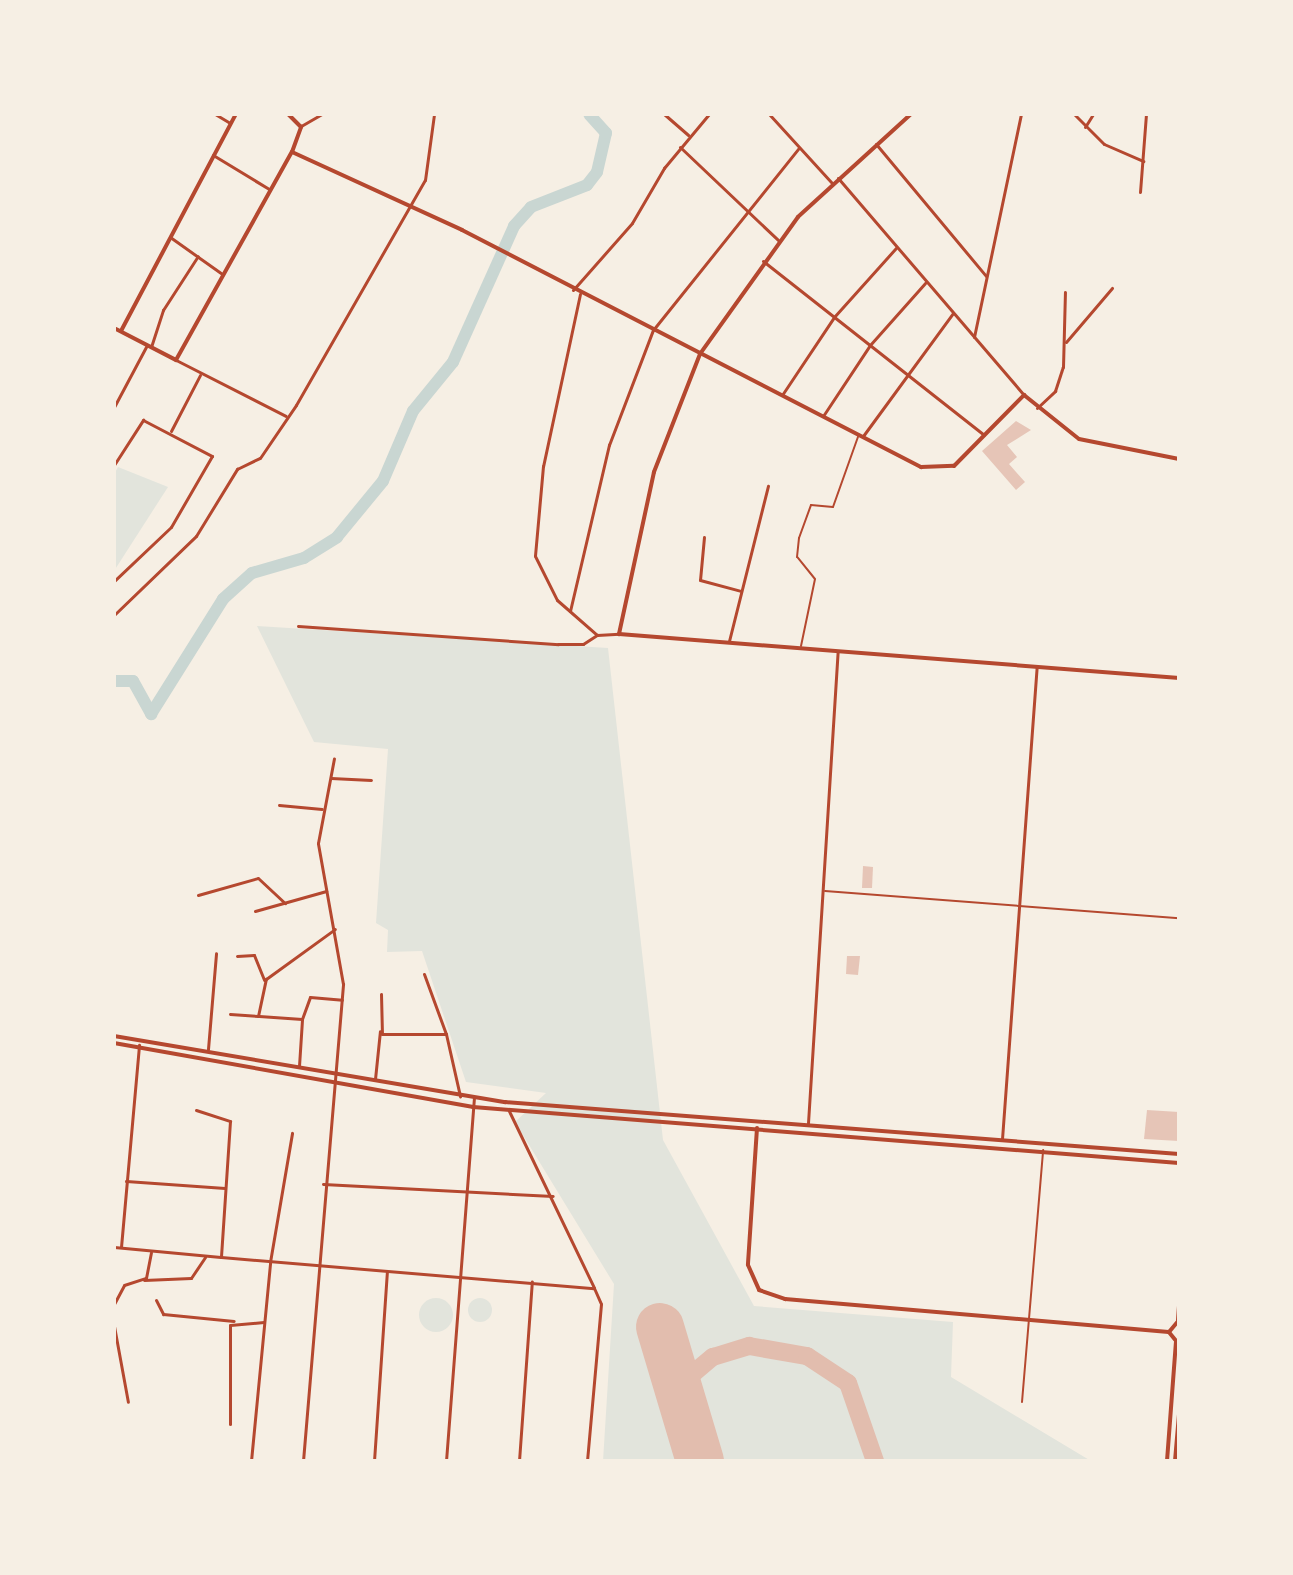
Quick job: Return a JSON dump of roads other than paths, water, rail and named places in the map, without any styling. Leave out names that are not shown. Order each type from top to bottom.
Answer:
[{"type":"main road","points":[[121,331],[236,114]]},
{"type":"main road","points":[[114,328],[176,360],[292,152],[301,127],[288,114]]},
{"type":"main road","points":[[911,114],[832,183],[778,240],[700,354],[654,472],[619,634],[1179,678]]},
{"type":"main road","points":[[292,152],[653,330],[921,467],[954,466],[1024,395],[1037,408],[1087,443],[1179,459]]},
{"type":"main road","points":[[114,1036],[208,1049],[474,1098],[1179,1154]]},
{"type":"main road","points":[[114,1043],[139,1045],[334,1084],[473,1107],[1179,1163]]},
{"type":"main road","points":[[757,1128],[748,1265],[759,1290],[785,1299],[1169,1332],[1178,1343],[1167,1461]]},
{"type":"main road","points":[[1169,1332],[1179,1320],[1179,1306]]},
{"type":"main road","points":[[1175,1461],[1179,1414]]},
{"type":"street","points":[[215,114],[230,123]]},
{"type":"street","points":[[301,127],[322,114]]},
{"type":"street","points":[[114,615],[196,536],[237,469],[260,458],[298,401],[425,180],[434,114]]},
{"type":"street","points":[[664,114],[688,135]]},
{"type":"street","points":[[573,290],[632,223],[679,146],[709,114]]},
{"type":"street","points":[[769,114],[832,183]]},
{"type":"street","points":[[974,339],[1021,114]]},
{"type":"street","points":[[1074,114],[1085,127],[1143,161]]},
{"type":"street","points":[[1085,127],[1093,114]]},
{"type":"street","points":[[1140,192],[1146,114]]},
{"type":"street","points":[[876,144],[987,277]]},
{"type":"street","points":[[679,146],[778,240]]},
{"type":"street","points":[[570,611],[609,445],[653,330],[744,208],[799,148]]},
{"type":"street","points":[[213,155],[269,189]]},
{"type":"street","points":[[838,178],[1024,395]]},
{"type":"street","points":[[170,237],[222,274]]},
{"type":"street","points":[[782,395],[834,317],[896,248]]},
{"type":"street","points":[[114,407],[149,346],[163,310],[198,256]]},
{"type":"street","points":[[763,261],[984,435]]},
{"type":"street","points":[[823,416],[870,345],[925,283]]},
{"type":"street","points":[[1066,342],[1112,288]]},
{"type":"street","points":[[1037,408],[1060,382],[1066,342],[1065,292]]},
{"type":"street","points":[[580,294],[534,534],[542,579],[570,611],[597,635]]},
{"type":"street","points":[[861,435],[904,372],[953,313]]},
{"type":"street","points":[[176,360],[200,375],[286,416]]},
{"type":"street","points":[[171,431],[200,375]]},
{"type":"street","points":[[114,465],[139,421],[171,431],[206,450],[211,464],[171,527],[114,581]]},
{"type":"street","points":[[729,641],[768,486]]},
{"type":"street","points":[[704,537],[700,580],[741,591]]},
{"type":"street","points":[[298,626],[583,644],[597,635],[619,634]]},
{"type":"street","points":[[808,1123],[838,651]]},
{"type":"street","points":[[1002,1139],[1037,667]]},
{"type":"street","points":[[303,1461],[323,1184],[342,1000],[335,929],[326,891],[322,809],[334,758]]},
{"type":"street","points":[[329,778],[371,780]]},
{"type":"street","points":[[279,805],[322,809]]},
{"type":"street","points":[[198,895],[258,878],[285,903]]},
{"type":"street","points":[[255,911],[326,891]]},
{"type":"street","points":[[264,981],[335,929]]},
{"type":"street","points":[[208,1049],[216,953]]},
{"type":"street","points":[[237,956],[254,955],[264,981],[258,1016]]},
{"type":"street","points":[[424,974],[446,1034],[460,1096]]},
{"type":"street","points":[[375,1080],[381,994]]},
{"type":"street","points":[[299,1066],[302,1019],[310,997],[342,1000]]},
{"type":"street","points":[[230,1014],[302,1019]]},
{"type":"street","points":[[380,1031],[446,1034]]},
{"type":"street","points":[[121,1247],[139,1045]]},
{"type":"street","points":[[446,1461],[474,1098]]},
{"type":"street","points":[[196,1110],[229,1118],[221,1257]]},
{"type":"street","points":[[509,1111],[553,1196],[594,1288],[598,1331],[587,1461]]},
{"type":"street","points":[[251,1461],[270,1262],[292,1133]]},
{"type":"street","points":[[126,1181],[225,1188]]},
{"type":"street","points":[[323,1184],[553,1196]]},
{"type":"street","points":[[114,1247],[594,1288]]},
{"type":"street","points":[[144,1280],[151,1252]]},
{"type":"street","points":[[114,1304],[128,1282],[185,1280],[205,1257]]},
{"type":"street","points":[[374,1461],[387,1272]]},
{"type":"street","points":[[519,1461],[532,1281]]},
{"type":"street","points":[[156,1300],[163,1314],[264,1322]]},
{"type":"street","points":[[230,1424],[234,1321]]},
{"type":"street","points":[[114,1326],[128,1402]]},
{"type":"lane","points":[[801,647],[815,579],[797,557],[799,538],[811,505],[833,507],[861,435]]},
{"type":"lane","points":[[823,891],[1179,918]]},
{"type":"lane","points":[[1022,1402],[1043,1150]]},
{"type":"waterway","points":[[114,681],[133,681],[151,714],[223,599],[252,573],[304,558],[337,537],[383,481],[413,411],[453,362],[514,226],[531,207],[587,185],[597,172],[606,133],[589,114]]}]
